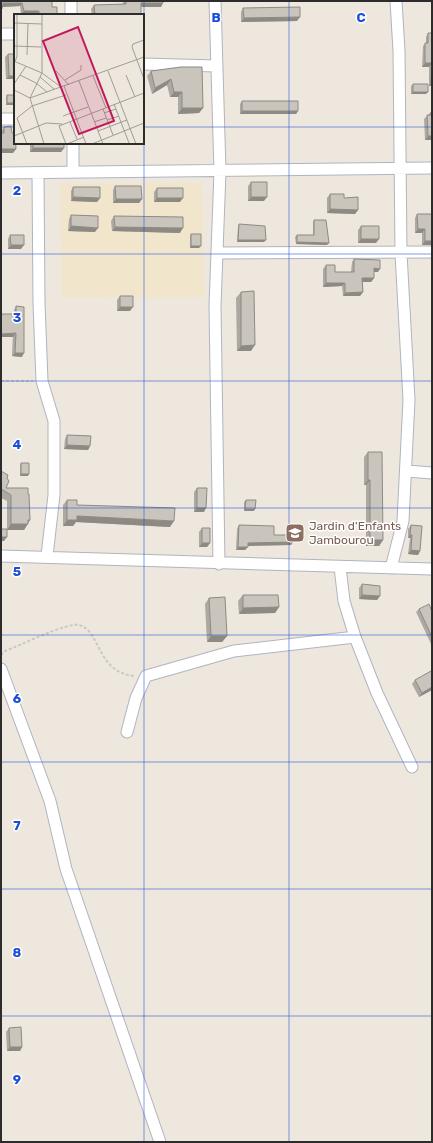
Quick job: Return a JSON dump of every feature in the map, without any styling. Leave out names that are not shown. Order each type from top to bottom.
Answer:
[{"type":"street","points":[[71,1],[71,14]]},
{"type":"street","points":[[215,1],[220,171],[215,306],[219,564]]},
{"type":"street","points":[[391,568],[403,521],[407,471],[409,400],[401,253],[399,51],[396,1]]},
{"type":"street","points":[[1,34],[14,34]]},
{"type":"street","points":[[144,64],[216,66]]},
{"type":"street","points":[[1,119],[14,119]]},
{"type":"street","points":[[73,144],[73,172]]},
{"type":"street","points":[[1,173],[432,168]]},
{"type":"street","points":[[38,173],[39,304],[42,381],[54,421],[54,495],[48,556]]},
{"type":"street","points":[[217,253],[432,252]]},
{"type":"street","points":[[407,471],[432,473]]},
{"type":"street","points":[[1,556],[48,556],[219,564],[391,568],[431,571]]},
{"type":"street","points":[[340,567],[344,600],[355,637],[377,693],[412,767]]},
{"type":"street","points":[[127,732],[136,698],[146,676],[234,651],[355,637]]},
{"type":"street","points":[[1,669],[50,802],[66,869],[160,1142]]},
{"type":"path","points":[[1,381],[42,381]]},
{"type":"path","points":[[1,655],[5,651],[65,627],[79,625],[88,630],[108,664],[126,675],[146,676]]},
{"type":"shaded area","points":[[202,183],[204,297],[62,298],[60,184]]},
{"type":"building","points":[[1,1],[52,1],[52,7],[57,7],[57,14],[39,14],[39,11],[24,11],[22,3],[3,3],[1,9]]},
{"type":"building","points":[[126,1],[163,1],[163,3],[141,3],[141,14],[95,14],[94,5],[126,4]]},
{"type":"building","points":[[300,7],[300,17],[244,18],[243,8]]},
{"type":"building","points":[[428,33],[432,33],[432,63],[425,63],[425,43],[428,43]]},
{"type":"building","points":[[8,54],[14,54],[14,76],[9,76]]},
{"type":"building","points":[[181,67],[202,67],[203,108],[182,108],[182,92],[174,92],[171,79],[155,88],[151,71]]},
{"type":"building","points":[[413,84],[428,84],[428,92],[413,92]]},
{"type":"building","points":[[7,95],[14,95],[14,103],[7,103]]},
{"type":"building","points":[[242,101],[298,101],[298,111],[242,111]]},
{"type":"building","points":[[431,112],[432,136],[428,136],[427,115],[431,115]]},
{"type":"building","points":[[11,126],[12,133],[14,133],[14,144],[16,144],[16,149],[1,149],[1,133],[4,133],[4,127]]},
{"type":"building","points":[[33,144],[64,144],[64,148],[33,148]]},
{"type":"building","points":[[251,182],[267,182],[267,197],[251,197]]},
{"type":"building","points":[[115,186],[141,186],[142,199],[116,199]]},
{"type":"building","points":[[73,187],[100,187],[100,198],[73,197]]},
{"type":"building","points":[[157,188],[183,188],[183,198],[157,198]]},
{"type":"building","points":[[330,194],[344,194],[344,198],[358,197],[358,210],[330,209]]},
{"type":"building","points":[[417,214],[432,214],[432,241],[425,241],[425,229],[418,229]]},
{"type":"building","points":[[71,215],[98,216],[98,228],[71,226]]},
{"type":"building","points":[[114,216],[183,217],[183,228],[115,227]]},
{"type":"building","points":[[314,220],[326,220],[329,243],[297,242],[297,235],[314,235]]},
{"type":"building","points":[[239,224],[265,226],[266,240],[238,240]]},
{"type":"building","points":[[361,226],[379,226],[379,239],[361,239]]},
{"type":"building","points":[[191,234],[201,234],[201,246],[191,246]]},
{"type":"building","points":[[10,235],[24,235],[24,245],[11,245]]},
{"type":"building","points":[[354,259],[380,260],[380,269],[374,268],[374,278],[362,278],[363,292],[345,293],[345,283],[326,283],[326,265],[335,265],[335,272],[354,272]]},
{"type":"building","points":[[254,291],[255,345],[241,346],[241,292]]},
{"type":"building","points":[[120,296],[133,296],[133,307],[120,307]]},
{"type":"building","points":[[16,306],[24,307],[24,353],[15,353],[16,333],[1,334],[1,314],[16,314]]},
{"type":"building","points":[[67,435],[91,436],[90,446],[67,445]]},
{"type":"building","points":[[368,452],[382,452],[383,540],[370,540],[370,480],[368,480]]},
{"type":"building","points":[[21,463],[29,463],[29,474],[21,474]]},
{"type":"building","points":[[1,471],[8,475],[7,478],[9,481],[6,488],[28,488],[30,520],[28,520],[28,524],[11,524],[11,495],[1,489]]},
{"type":"building","points":[[197,488],[207,488],[206,508],[197,508]]},
{"type":"building","points":[[67,500],[77,500],[77,505],[175,508],[174,521],[77,516],[77,520],[67,520]]},
{"type":"building","points":[[246,500],[256,500],[255,509],[245,509]]},
{"type":"building","points":[[239,525],[274,526],[274,535],[293,535],[293,542],[248,543],[248,547],[238,547]]},
{"type":"building","points":[[411,525],[422,526],[420,551],[411,550]]},
{"type":"building","points":[[202,528],[210,528],[210,543],[202,543]]},
{"type":"building","points":[[1,529],[7,529],[7,537],[1,537]]},
{"type":"building","points":[[362,584],[380,586],[380,596],[362,595]]},
{"type":"building","points":[[243,595],[278,595],[279,607],[243,608]]},
{"type":"building","points":[[225,597],[227,636],[211,636],[209,598]]},
{"type":"building","points":[[429,604],[432,612],[432,637],[419,609]]},
{"type":"building","points":[[431,671],[432,687],[422,693],[415,680]]},
{"type":"building","points":[[21,1027],[22,1047],[10,1047],[9,1028]]},
{"type":"place","name":"Jardin d'Enfants Jambourou","points":[[295,533]]}]
